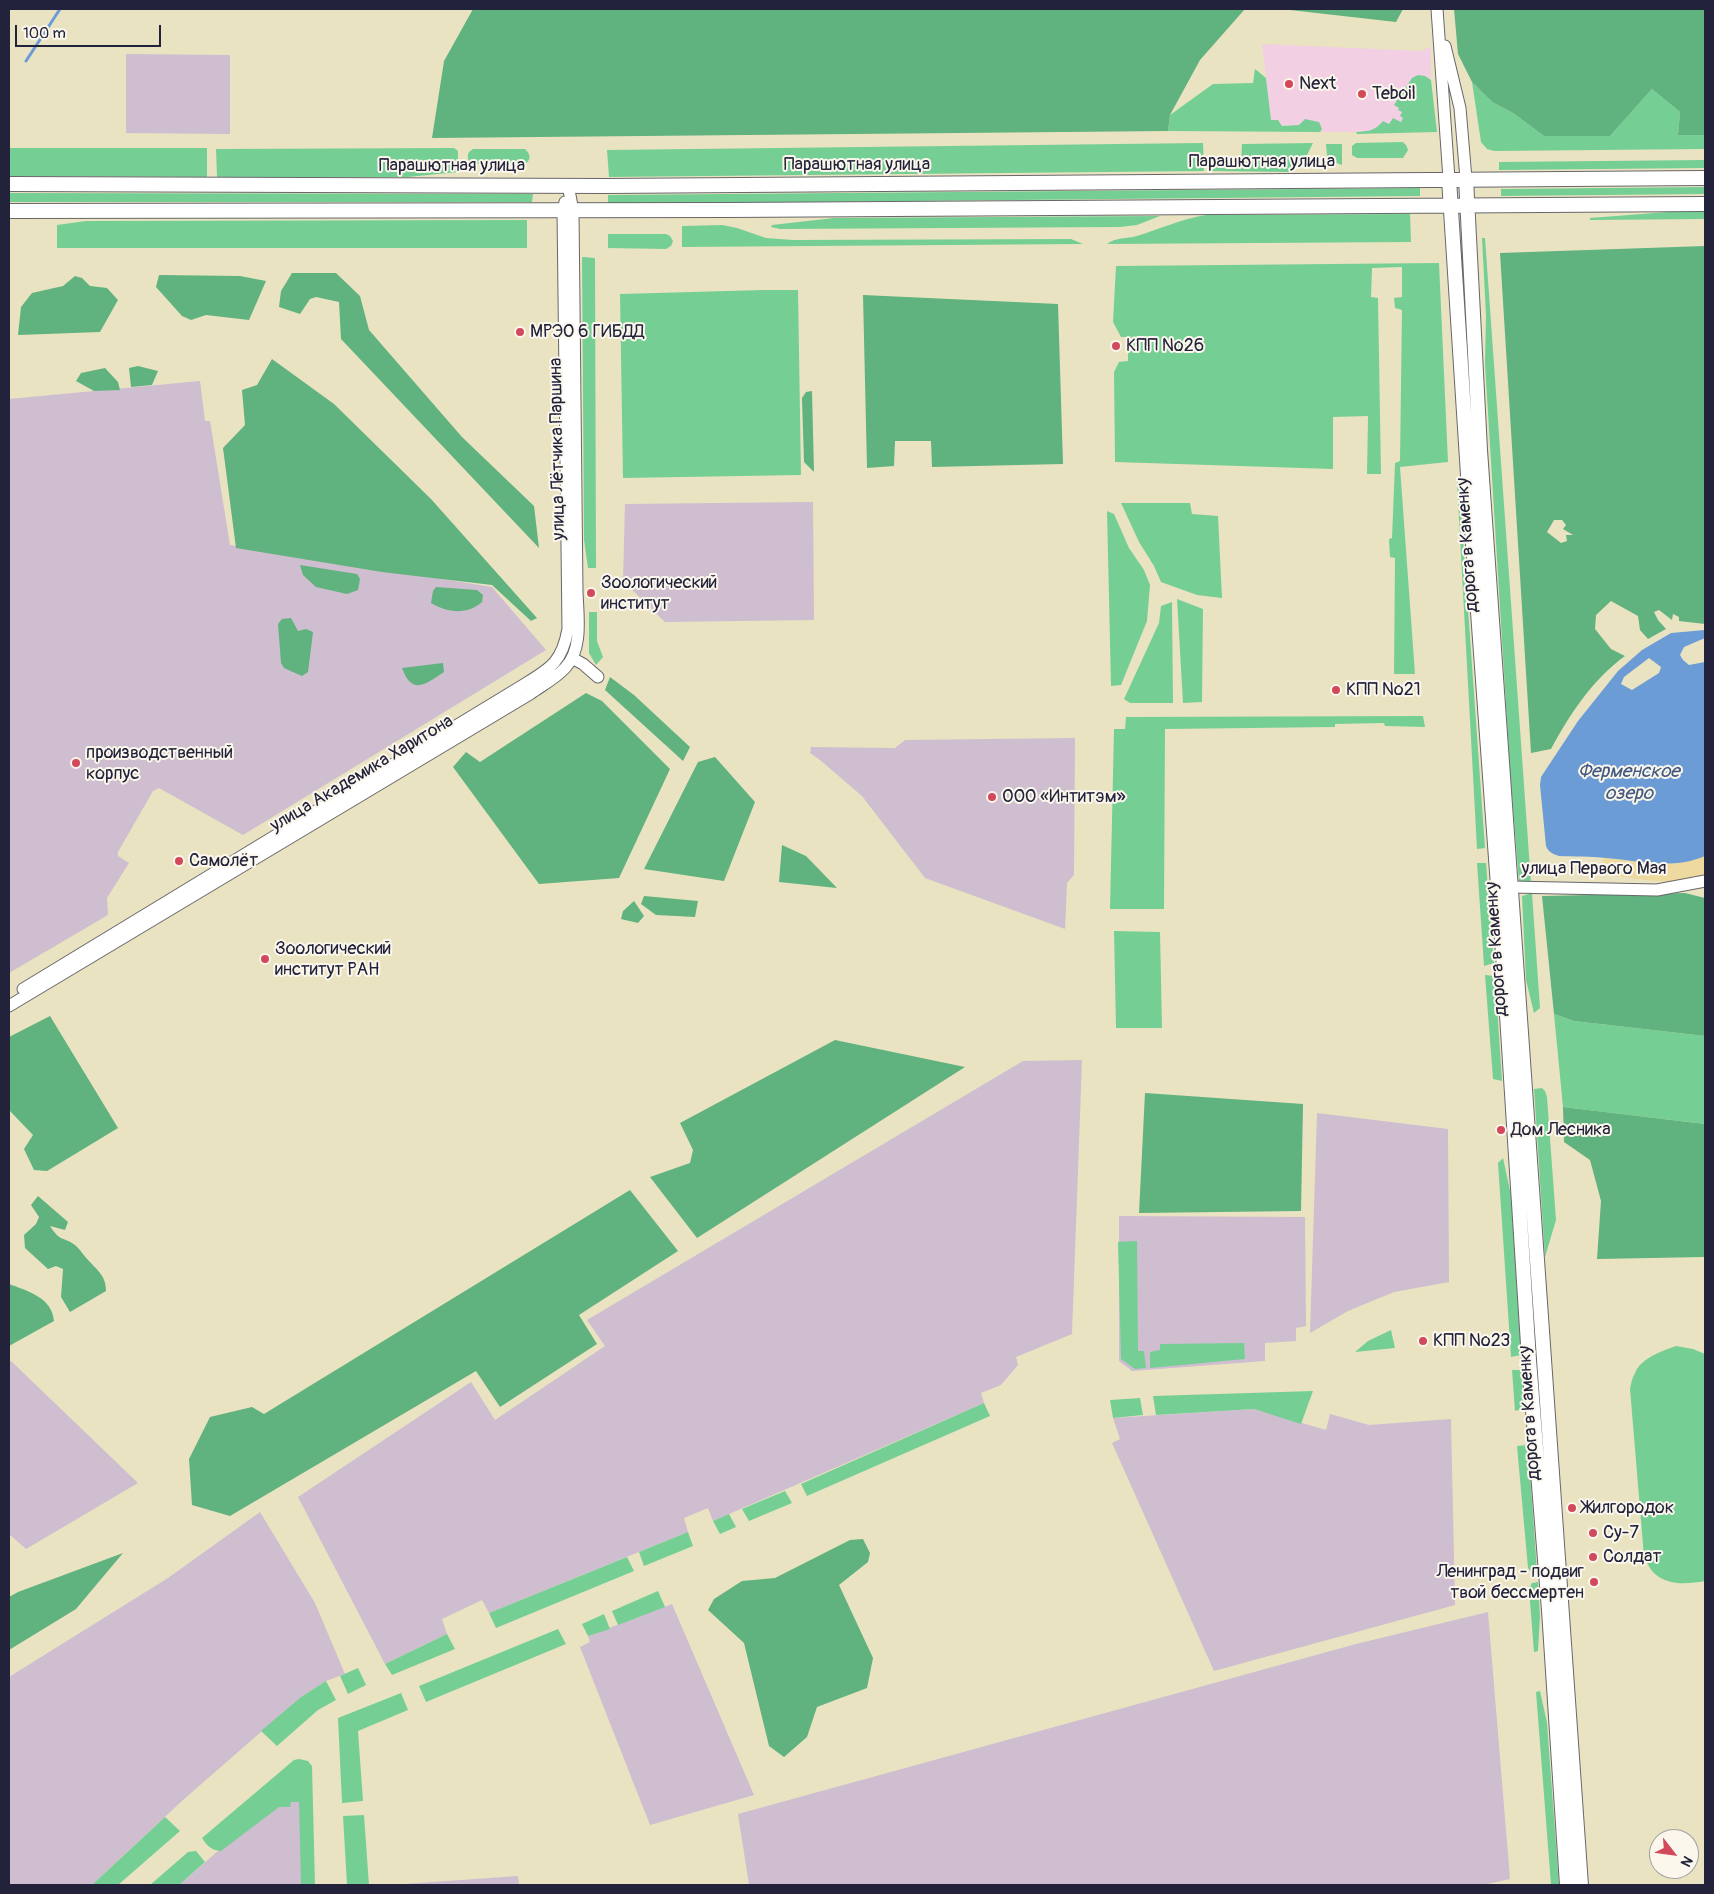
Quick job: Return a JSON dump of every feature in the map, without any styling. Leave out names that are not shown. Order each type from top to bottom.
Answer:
[{"type":"main road","name":"Парашютная улица","points":[[9,184],[568,185],[1705,178]]},
{"type":"main road","name":"дорога в Каменку","points":[[1449,179],[1468,484],[1504,968],[1529,1360],[1568,1885]]},
{"type":"main road","name":"дорога в Каменку","points":[[1466,179],[1480,450],[1581,1885]]},
{"type":"main road","points":[[9,211],[568,211],[1705,204]]},
{"type":"street","name":"дорога в Каменку","points":[[1437,11],[1460,108],[1466,179]]},
{"type":"street","name":"дорога в Каменку","points":[[1437,11],[1449,179]]},
{"type":"street","name":"улица Лётчика Паршина","points":[[566,643],[568,629],[568,185]]},
{"type":"street","name":"улица Лётчика Паршина","points":[[568,211],[578,634],[572,658]]},
{"type":"street","name":"улица Академика Харитона","points":[[9,1006],[547,670],[562,653],[566,643]]},
{"type":"street","name":"улица Академика Харитона","points":[[9,998],[530,694],[565,668],[572,658]]},
{"type":"street","points":[[572,658],[583,664],[598,677]]},
{"type":"street","name":"улица Первого Мая","points":[[1512,886],[1657,890],[1705,881]]},
{"type":"shaded area","points":[[1262,44],[1422,51],[1431,46],[1431,80],[1425,76],[1400,108],[1404,117],[1401,122],[1389,124],[1371,131],[1356,132],[1320,132],[1322,129],[1300,125],[1282,126],[1271,120]]},
{"type":"shaded area","points":[[126,54],[230,55],[230,134],[126,133]]},
{"type":"shaded area","points":[[200,381],[205,421],[210,421],[230,545],[492,587],[546,650],[243,835],[159,788],[153,791],[118,852],[118,856],[129,863],[107,898],[108,915],[9,973],[9,399]]},
{"type":"shaded area","points":[[813,502],[814,620],[665,622],[623,581],[625,504]]},
{"type":"shaded area","points":[[1075,738],[1074,875],[1067,883],[1065,929],[925,878],[862,796],[810,753],[811,747],[895,748],[905,740]]},
{"type":"shaded area","points":[[1082,1060],[1072,1334],[1016,1357],[1018,1365],[1001,1385],[981,1393],[984,1403],[713,1521],[708,1508],[684,1518],[688,1532],[489,1613],[482,1600],[442,1619],[447,1634],[385,1664],[298,1497],[471,1382],[495,1420],[605,1346],[587,1320],[1023,1061]]},
{"type":"shaded area","points":[[1317,1113],[1448,1129],[1449,1282],[1394,1292],[1348,1311],[1310,1333]]},
{"type":"shaded area","points":[[1119,1216],[1305,1217],[1306,1326],[1296,1328],[1296,1341],[1265,1343],[1265,1361],[1132,1371],[1119,1361]]},
{"type":"shaded area","points":[[11,1361],[138,1483],[26,1549],[9,1534],[9,1363]]},
{"type":"shaded area","points":[[1254,1409],[1326,1430],[1330,1414],[1369,1425],[1451,1419],[1455,1605],[1214,1671],[1112,1443],[1120,1439],[1113,1418]]},
{"type":"shaded area","points":[[260,1512],[315,1603],[345,1674],[326,1681],[301,1697],[183,1800],[92,1885],[9,1885],[9,1677],[168,1578]]},
{"type":"shaded area","points":[[672,1604],[754,1795],[650,1825],[580,1647],[590,1642],[588,1636]]},
{"type":"shaded area","points":[[1488,1612],[1510,1879],[1483,1885],[749,1885],[738,1814],[1356,1644]]},
{"type":"shaded area","points":[[303,1785],[306,1885],[179,1885],[218,1851]]},
{"type":"shaded area","points":[[518,1876],[519,1885],[390,1885]]},
{"type":"green space","points":[[473,9],[1245,9],[1200,60],[1170,115],[1168,131],[432,138],[444,61]]},
{"type":"green space","points":[[1281,9],[1403,9],[1396,22]]},
{"type":"green space","points":[[1454,9],[1705,9],[1705,135],[1678,135],[1680,112],[1652,89],[1610,136],[1544,136],[1513,113],[1492,102],[1472,82],[1458,54]]},
{"type":"green space","points":[[1255,69],[1266,78],[1271,120],[1278,120],[1282,126],[1299,125],[1305,119],[1319,122],[1322,129],[1320,132],[1168,131],[1170,115],[1213,84],[1253,83]]},
{"type":"green space","points":[[1418,75],[1425,76],[1431,80],[1437,132],[1357,134],[1356,132],[1374,129],[1383,121],[1389,124],[1393,118],[1401,122],[1403,118],[1400,116],[1402,112],[1394,105],[1412,78]]},
{"type":"green space","points":[[1472,82],[1492,102],[1513,113],[1544,136],[1610,136],[1652,89],[1680,112],[1678,135],[1705,135],[1705,149],[1494,151],[1487,149],[1481,142]]},
{"type":"green space","points":[[1403,142],[1408,150],[1403,158],[1357,158],[1352,155],[1352,146],[1356,143]]},
{"type":"green space","points":[[1203,143],[1204,171],[609,177],[607,150]]},
{"type":"green space","points":[[1313,143],[1302,165],[1289,172],[1212,171],[1213,167],[1217,165],[1241,165],[1242,144]]},
{"type":"green space","points":[[1326,144],[1342,144],[1342,165],[1331,161],[1327,155]]},
{"type":"green space","points":[[9,148],[207,148],[207,177],[9,176]]},
{"type":"green space","points":[[454,148],[458,151],[458,172],[408,177],[217,177],[216,149]]},
{"type":"green space","points":[[473,149],[525,149],[529,159],[525,164],[473,164],[468,157],[469,152]]},
{"type":"green space","points":[[1705,160],[1705,168],[1499,170],[1499,162]]},
{"type":"green space","points":[[1705,187],[1705,194],[1501,196],[1501,189]]},
{"type":"green space","points":[[1420,188],[1420,196],[608,204],[608,195]]},
{"type":"green space","points":[[9,193],[533,194],[532,202],[9,202]]},
{"type":"green space","points":[[1705,211],[1705,219],[1590,220],[1590,218]]},
{"type":"green space","points":[[1410,214],[1411,242],[1107,244],[1114,240],[1137,236],[1206,215]]},
{"type":"green space","points":[[1160,216],[1137,225],[1120,227],[780,229],[771,227],[772,225],[834,218]]},
{"type":"green space","points":[[527,220],[527,248],[57,248],[57,225],[86,221]]},
{"type":"green space","points":[[722,225],[766,238],[793,240],[1071,239],[1083,244],[682,247],[682,226]]},
{"type":"green space","points":[[608,234],[666,234],[673,241],[671,246],[666,249],[608,248]]},
{"type":"green space","points":[[1482,238],[1485,238],[1531,883],[1519,882],[1510,770],[1485,364],[1486,315]]},
{"type":"green space","points":[[1705,246],[1705,624],[1679,621],[1679,617],[1673,614],[1672,620],[1659,610],[1654,612],[1666,629],[1648,639],[1640,630],[1638,616],[1611,601],[1596,615],[1595,629],[1611,649],[1625,656],[1602,676],[1583,698],[1551,749],[1531,753],[1500,253]],"holes":[[[1554,520],[1562,520],[1566,525],[1563,529],[1573,535],[1566,535],[1567,541],[1561,543],[1547,532]]]},
{"type":"green space","points":[[582,257],[595,258],[596,568],[588,568],[584,540]]},
{"type":"green space","points":[[1439,263],[1448,462],[1400,467],[1415,674],[1394,674],[1395,558],[1390,557],[1389,539],[1392,538],[1395,463],[1400,461],[1402,310],[1395,308],[1394,298],[1402,297],[1402,267],[1372,268],[1371,297],[1378,298],[1381,474],[1367,474],[1368,416],[1333,417],[1333,469],[1115,462],[1114,372],[1119,362],[1128,361],[1128,337],[1121,337],[1113,322],[1116,266]]},
{"type":"green space","points":[[292,273],[336,273],[360,296],[369,330],[462,437],[534,506],[539,548],[341,339],[339,302],[316,297],[310,299],[300,314],[279,307],[281,291]]},
{"type":"green space","points":[[159,275],[240,276],[266,281],[249,320],[206,315],[191,320],[182,316],[156,287]]},
{"type":"green space","points":[[75,276],[82,278],[90,286],[107,288],[118,300],[100,332],[18,335],[21,307],[32,293],[63,286]]},
{"type":"green space","points":[[798,290],[801,475],[623,478],[620,294]]},
{"type":"green space","points":[[863,295],[1058,304],[1063,464],[932,467],[931,441],[895,441],[894,466],[867,468]]},
{"type":"green space","points":[[272,359],[334,404],[431,499],[537,618],[531,621],[492,585],[382,572],[236,548],[223,448],[245,425],[242,390],[257,385]]},
{"type":"green space","points":[[138,366],[158,371],[152,385],[131,387],[129,368]]},
{"type":"green space","points":[[105,368],[118,382],[120,390],[94,391],[76,381],[81,373]]},
{"type":"green space","points":[[812,391],[814,472],[804,462],[802,398],[806,392]]},
{"type":"green space","points":[[1457,482],[1459,482],[1485,848],[1477,849]]},
{"type":"green space","points":[[1121,503],[1190,503],[1192,514],[1218,516],[1222,598],[1197,595],[1161,582],[1154,566],[1139,542]]},
{"type":"green space","points":[[1107,511],[1114,514],[1129,548],[1144,570],[1150,585],[1147,621],[1121,685],[1111,686]]},
{"type":"green space","points":[[300,565],[357,574],[360,579],[358,590],[347,594],[316,587],[303,575]]},
{"type":"green space","points":[[436,587],[477,590],[483,595],[482,602],[464,611],[444,609],[431,603],[433,591]]},
{"type":"green space","points":[[1177,599],[1203,609],[1202,702],[1183,703]]},
{"type":"green space","points":[[1172,602],[1173,703],[1130,703],[1124,699],[1159,623],[1161,606]]},
{"type":"green space","points":[[589,612],[597,612],[597,641],[603,657],[596,665],[589,653]]},
{"type":"green space","points":[[291,618],[298,631],[306,629],[313,632],[308,672],[302,676],[284,668],[281,663],[278,624],[282,619]]},
{"type":"green space","points":[[443,663],[444,672],[420,685],[410,682],[402,668]]},
{"type":"green space","points":[[610,677],[634,695],[690,747],[683,761],[605,690]]},
{"type":"green space","points":[[586,693],[602,701],[670,769],[619,878],[539,884],[453,767],[466,752],[480,762]]},
{"type":"green space","points":[[1423,716],[1425,727],[1385,726],[1384,723],[1335,724],[1335,727],[1165,729],[1164,909],[1110,909],[1114,729],[1125,729],[1126,717]]},
{"type":"green space","points":[[715,757],[755,802],[724,881],[644,869],[698,762]]},
{"type":"green space","points":[[782,845],[806,856],[837,888],[779,882]]},
{"type":"green space","points":[[1477,863],[1486,863],[1494,963],[1484,966]]},
{"type":"green space","points":[[1532,893],[1540,1008],[1534,1013],[1526,980],[1522,896]]},
{"type":"green space","points":[[1685,893],[1705,898],[1705,1036],[1574,1021],[1554,1014],[1542,896]]},
{"type":"green space","points":[[644,896],[698,901],[695,917],[656,915],[641,904]]},
{"type":"green space","points":[[634,901],[644,916],[638,923],[621,919],[623,911]]},
{"type":"green space","points":[[1114,931],[1160,932],[1162,1028],[1116,1028]]},
{"type":"green space","points":[[1485,975],[1495,976],[1502,1081],[1493,1079]]},
{"type":"green space","points":[[1554,1014],[1574,1021],[1705,1036],[1705,1124],[1563,1107]]},
{"type":"green space","points":[[50,1016],[118,1128],[47,1171],[34,1170],[24,1149],[33,1135],[9,1110],[9,1037]]},
{"type":"green space","points":[[835,1040],[965,1067],[697,1238],[650,1177],[690,1163],[693,1150],[680,1123]]},
{"type":"green space","points":[[1542,1088],[1547,1097],[1556,1220],[1545,1257],[1534,1089]]},
{"type":"green space","points":[[1145,1093],[1303,1104],[1301,1211],[1139,1213]]},
{"type":"green space","points":[[1563,1107],[1705,1124],[1705,1257],[1597,1259],[1601,1201],[1590,1160],[1564,1142]]},
{"type":"green space","points":[[1503,1158],[1511,1195],[1521,1355],[1511,1357],[1498,1163]]},
{"type":"green space","points":[[630,1190],[678,1251],[579,1315],[597,1344],[500,1407],[476,1371],[230,1516],[192,1505],[189,1459],[210,1417],[252,1407],[264,1414]]},
{"type":"green space","points":[[38,1196],[68,1222],[65,1230],[50,1226],[60,1237],[77,1247],[105,1281],[106,1291],[70,1312],[61,1297],[63,1269],[56,1266],[48,1269],[25,1248],[24,1235],[36,1224],[39,1217],[31,1205]]},
{"type":"green space","points":[[1137,1241],[1138,1351],[1144,1351],[1146,1368],[1135,1369],[1121,1359],[1118,1242]]},
{"type":"green space","points":[[9,1284],[38,1296],[49,1306],[54,1321],[9,1346]]},
{"type":"green space","points":[[1391,1330],[1395,1348],[1355,1352],[1368,1341]]},
{"type":"green space","points":[[1244,1343],[1245,1359],[1150,1368],[1150,1352],[1160,1350],[1160,1344]]},
{"type":"green space","points":[[1676,1346],[1693,1349],[1705,1354],[1705,1581],[1685,1583],[1666,1581],[1660,1578],[1655,1574],[1644,1557],[1630,1389],[1634,1375],[1642,1363],[1652,1356]]},
{"type":"green space","points":[[1512,1370],[1523,1370],[1525,1408],[1515,1411]]},
{"type":"green space","points":[[1313,1391],[1301,1424],[1254,1409],[1156,1415],[1153,1396]]},
{"type":"green space","points":[[1140,1398],[1143,1415],[1113,1418],[1110,1400]]},
{"type":"green space","points":[[984,1403],[990,1416],[807,1496],[801,1484]]},
{"type":"green space","points":[[1528,1445],[1537,1571],[1531,1572],[1528,1568],[1517,1446]]},
{"type":"green space","points":[[785,1491],[792,1503],[749,1521],[742,1509]]},
{"type":"green space","points":[[729,1514],[736,1527],[720,1534],[713,1521]]},
{"type":"green space","points":[[688,1532],[693,1546],[644,1566],[639,1552]]},
{"type":"green space","points":[[863,1539],[870,1553],[868,1562],[839,1585],[873,1658],[867,1688],[817,1707],[807,1737],[784,1757],[769,1746],[744,1643],[708,1610],[714,1599],[742,1581],[775,1578],[850,1540]]},
{"type":"green space","points":[[123,1553],[76,1609],[9,1650],[9,1597]]},
{"type":"green space","points":[[627,1557],[634,1571],[496,1628],[489,1613]]},
{"type":"green space","points":[[1538,1582],[1540,1616],[1538,1651],[1534,1652],[1529,1589],[1532,1583]]},
{"type":"green space","points":[[658,1591],[665,1607],[618,1625],[612,1611]]},
{"type":"green space","points":[[604,1614],[610,1629],[588,1636],[582,1624]]},
{"type":"green space","points":[[558,1629],[566,1644],[426,1702],[419,1686]]},
{"type":"green space","points":[[447,1634],[455,1649],[392,1675],[385,1664]]},
{"type":"green space","points":[[358,1668],[366,1685],[348,1694],[340,1676]]},
{"type":"green space","points":[[326,1681],[336,1700],[318,1710],[277,1746],[261,1731],[301,1697]]},
{"type":"green space","points":[[1540,1691],[1547,1723],[1559,1885],[1551,1885],[1536,1692]]},
{"type":"green space","points":[[401,1693],[408,1710],[358,1731],[363,1801],[342,1803],[338,1718]]},
{"type":"green space","points":[[294,1760],[308,1761],[312,1766],[315,1885],[301,1885],[299,1802],[291,1802],[290,1807],[279,1807],[221,1851],[210,1847],[202,1838]]},
{"type":"green space","points":[[364,1815],[369,1885],[347,1885],[343,1816]]},
{"type":"green space","points":[[165,1817],[180,1831],[118,1885],[92,1885]]},
{"type":"green space","points":[[196,1851],[205,1862],[179,1885],[150,1885],[188,1852]]},
{"type":"sand","points":[[1705,856],[1705,874],[1693,878],[1654,881],[1602,874],[1603,857],[1642,863],[1667,864],[1680,863]]},
{"type":"water","name":"Ферменское озеро","points":[[1705,630],[1705,638],[1684,647],[1680,655],[1689,665],[1705,662],[1705,856],[1681,863],[1669,864],[1553,854],[1546,846],[1540,785],[1541,777],[1578,721],[1618,671],[1642,650],[1671,633]],"holes":[[[1649,658],[1661,667],[1659,673],[1632,690],[1621,684],[1624,677]]]},
{"type":"waterway","points":[[26,61],[60,9]]},
{"type":"place","name":"Next","points":[[1289,84]]},
{"type":"place","name":"Teboil","points":[[1362,94]]},
{"type":"place","name":"МРЭО 6 ГИБДД","points":[[520,332]]},
{"type":"place","name":"КПП №26","points":[[1116,346]]},
{"type":"place","name":"Зоологический институт","points":[[591,593]]},
{"type":"place","name":"КПП №21","points":[[1336,690]]},
{"type":"place","name":"производственный корпус","points":[[76,763]]},
{"type":"place","name":"ООО «Интитэм»","points":[[992,797]]},
{"type":"place","name":"Самолёт","points":[[179,861]]},
{"type":"place","name":"Зоологический институт РАН","points":[[265,959]]},
{"type":"place","name":"Дом Лесника","points":[[1501,1130]]},
{"type":"place","name":"КПП №23","points":[[1423,1341]]},
{"type":"place","name":"Жилгородок","points":[[1572,1508]]},
{"type":"place","name":"Су-7","points":[[1593,1533]]},
{"type":"place","name":"Солдат","points":[[1593,1557]]},
{"type":"place","name":"Ленинград - подвиг твой бессмертен","points":[[1594,1582]]}]
